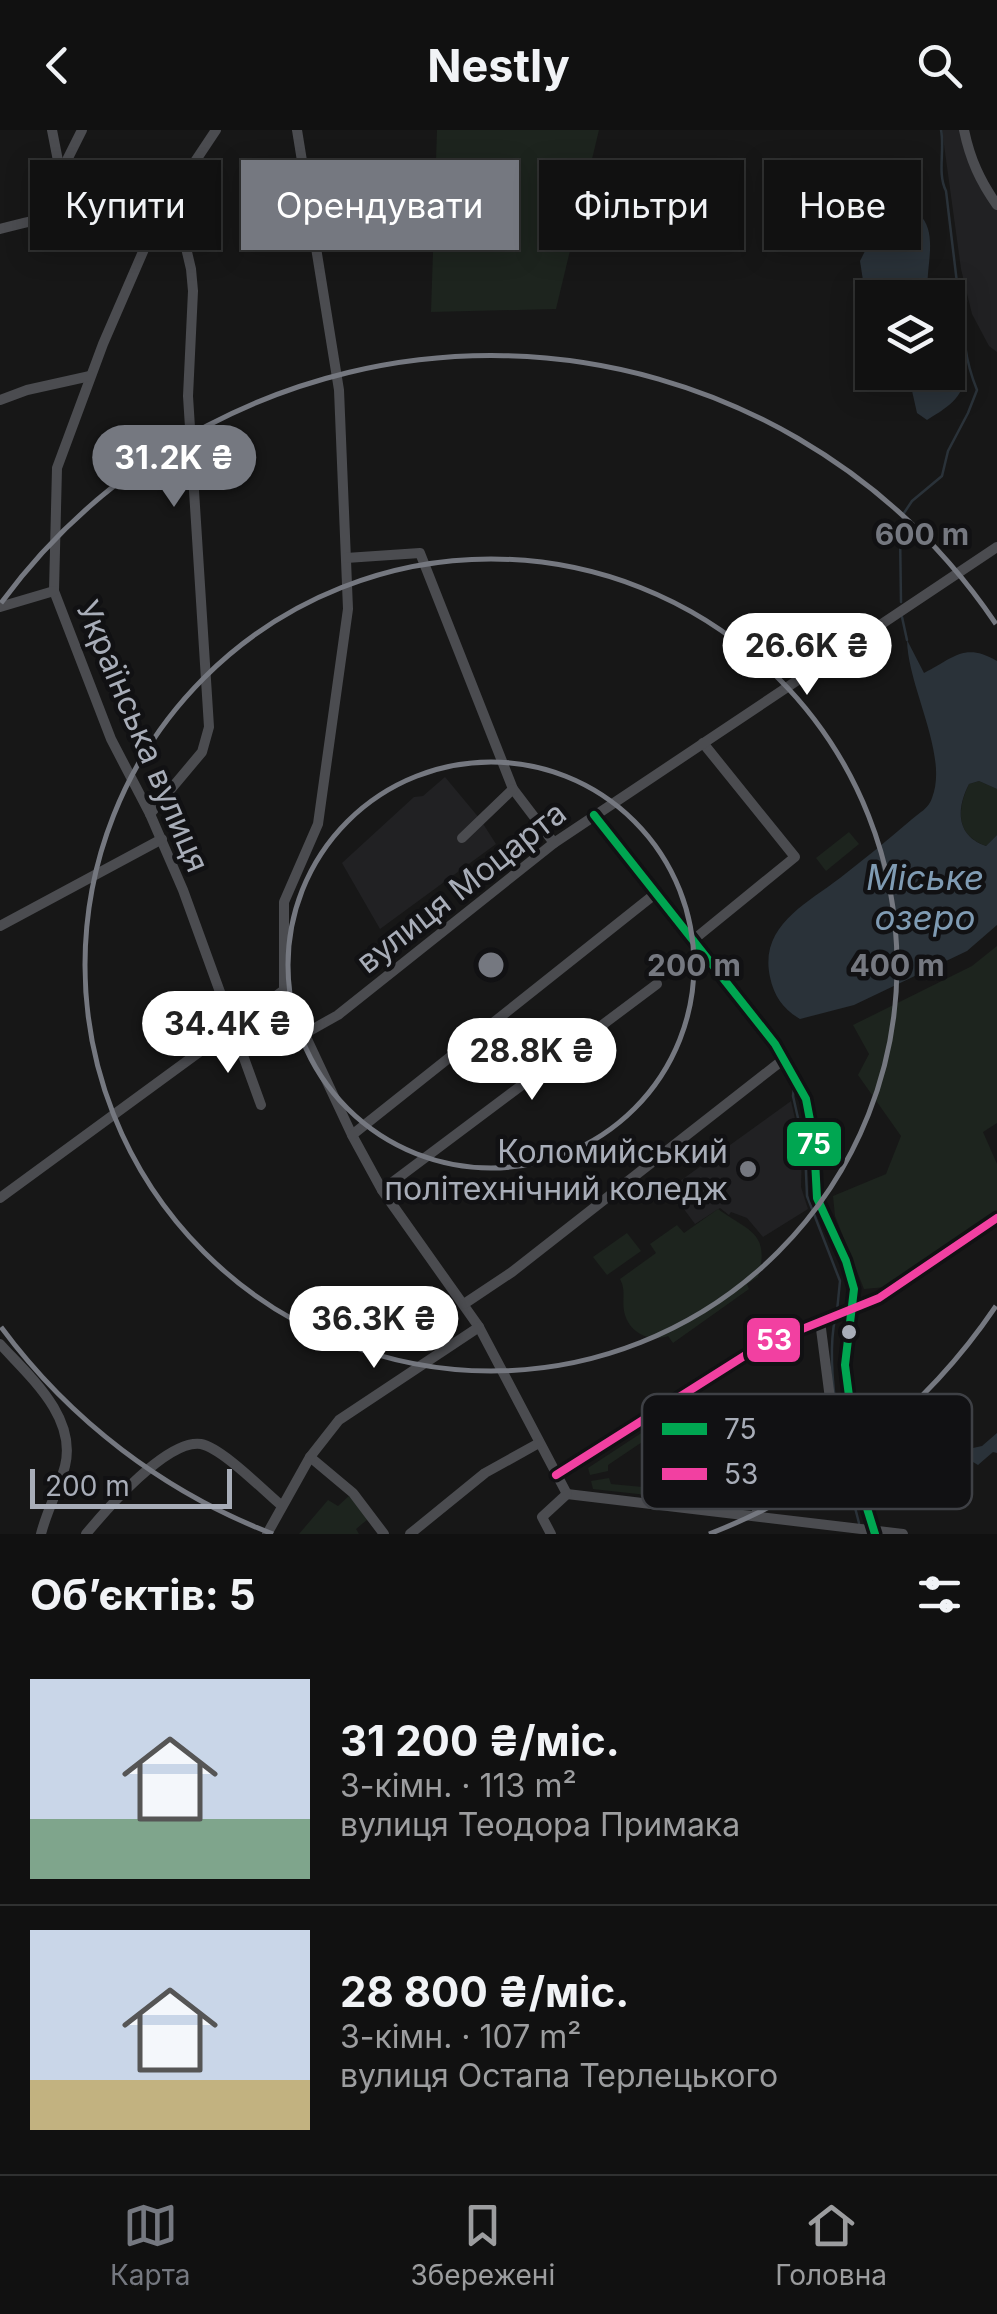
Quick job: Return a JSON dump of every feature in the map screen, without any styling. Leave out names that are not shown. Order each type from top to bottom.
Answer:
[{"type":"street","points":[[52,130],[58,160]]},
{"type":"street","points":[[67,160],[82,130]]},
{"type":"street","name":"Українська вулиця","points":[[197,160],[216,130]]},
{"type":"street","points":[[297,130],[339,390],[347,615],[325,785],[315,832],[289,886],[283,912],[284,990],[382,1190],[479,1327],[567,1494]]},
{"type":"street","points":[[964,130],[980,181],[997,205]]},
{"type":"street","points":[[0,229],[30,222]]},
{"type":"street","name":"Українська вулиця","points":[[144,250],[56,468],[54,592],[111,739],[162,839],[261,1106]]},
{"type":"street","points":[[150,814],[202,752],[209,728],[188,396],[193,291],[187,250]]},
{"type":"street","points":[[0,400],[90,376]]},
{"type":"street","name":"вулиця Моцарта","points":[[306,1034],[334,1018],[554,843],[997,547]]},
{"type":"street","points":[[346,558],[420,552],[513,788],[554,843]]},
{"type":"street","points":[[0,606],[54,592]]},
{"type":"street","points":[[692,941],[794,857],[704,743]]},
{"type":"street","points":[[462,838],[513,788]]},
{"type":"street","points":[[594,816],[784,1058],[803,1091],[814,1141],[817,1198],[851,1275],[855,1294],[849,1311],[846,1365],[850,1394]]},
{"type":"street","points":[[0,926],[162,839]]},
{"type":"street","points":[[352,1135],[655,894]]},
{"type":"street","points":[[382,1190],[657,984]]},
{"type":"street","points":[[0,1198],[284,990]]},
{"type":"street","points":[[464,1304],[512,1272],[784,1058]]},
{"type":"street","points":[[684,1394],[760,1346],[879,1298],[997,1218]]},
{"type":"street","points":[[825,1319],[832,1394]]},
{"type":"street","points":[[268,1534],[327,1434],[356,1406],[479,1327]]},
{"type":"street","points":[[0,1344],[47,1399],[66,1434],[66,1464],[41,1534]]},
{"type":"street","points":[[556,1475],[642,1421]]},
{"type":"street","points":[[410,1534],[485,1473],[539,1442]]},
{"type":"street","points":[[86,1534],[147,1471],[194,1444],[212,1449],[282,1506]]},
{"type":"street","points":[[310,1457],[353,1493],[384,1534]]},
{"type":"street","points":[[550,1534],[542,1517],[567,1494],[642,1503]]},
{"type":"street","points":[[695,1509],[903,1534]]},
{"type":"street","points":[[755,1516],[758,1509]]},
{"type":"shaded area","points":[[437,130],[599,130],[592,160],[539,160],[539,250],[570,250],[556,309],[431,312],[433,250],[519,250],[519,160],[436,160]]},
{"type":"shaded area","points":[[942,130],[969,130],[972,156],[997,197],[997,352],[989,346],[972,314],[961,269]]},
{"type":"shaded area","points":[[445,777],[496,844],[380,929],[342,863],[414,797],[423,796]]},
{"type":"shaded area","points":[[979,781],[997,789],[997,835],[986,846],[969,835],[961,820],[969,784]]},
{"type":"shaded area","points":[[849,832],[859,844],[826,871],[816,858]]},
{"type":"shaded area","points":[[997,946],[997,1123],[983,1132],[997,1164],[997,1216],[886,1287],[864,1289],[835,1216],[833,1196],[886,1174],[901,1136],[858,1075],[869,1054],[853,1025],[972,966]]},
{"type":"shaded area","name":"Коломийський політехнічний коледж","points":[[791,1101],[802,1150],[801,1187],[808,1209],[763,1237],[747,1218],[731,1212],[729,1215],[720,1208],[695,1224],[669,1189]]},
{"type":"shaded area","points":[[718,1209],[747,1228],[759,1242],[758,1277],[747,1284],[749,1289],[673,1343],[668,1336],[640,1334],[626,1318],[620,1279],[656,1253],[650,1244],[677,1225],[684,1233]]},
{"type":"shaded area","points":[[627,1233],[641,1251],[607,1275],[593,1257]]},
{"type":"shaded area","points":[[642,1433],[642,1442],[608,1465],[608,1471],[590,1475],[588,1468]]},
{"type":"shaded area","points":[[609,1478],[611,1484],[642,1487],[642,1494],[593,1489],[591,1481]]},
{"type":"shaded area","points":[[349,1496],[368,1519],[356,1529],[359,1534],[299,1534],[328,1500],[338,1506]]},
{"type":"water","points":[[921,217],[925,222],[930,242],[927,280],[863,280],[860,261],[866,250],[921,250]]},
{"type":"water","points":[[912,390],[961,390],[952,402],[927,420],[917,413]]},
{"type":"water","name":"Міське озеро","points":[[907,640],[924,673],[967,652],[997,661],[997,789],[979,781],[969,784],[961,821],[969,836],[986,846],[997,835],[997,925],[967,951],[854,1005],[800,1019],[780,1001],[770,977],[768,959],[778,930],[800,907],[929,805],[932,798],[936,781],[932,742]]},
{"type":"water","points":[[997,1433],[997,1453],[978,1465],[973,1462],[972,1450]]},
{"type":"waterway","points":[[901,602],[900,530],[904,513],[912,501],[942,476],[948,451],[977,390],[965,346],[966,301],[957,283],[942,177],[941,130]]},
{"type":"waterway","points":[[902,617],[907,640]]},
{"type":"waterway","points":[[794,1087],[805,1149],[807,1196],[840,1281],[837,1311]]},
{"type":"waterway","points":[[834,1394],[835,1319]]},
{"type":"waterway","points":[[856,1509],[859,1523]]},
{"type":"transit line","name":"75","points":[[594,815],[775,1044],[806,1099],[814,1141],[817,1198],[846,1261],[854,1289],[845,1365],[849,1394]]},
{"type":"transit line","name":"53","points":[[684,1394],[760,1346],[879,1298],[997,1218]]},
{"type":"transit line","name":"53","points":[[556,1475],[642,1421]]},
{"type":"transit line","name":"75","points":[[867,1509],[875,1534]]},
{"type":"place","name":"Коломийський політехнічний коледж","points":[[748,1169]]}]
